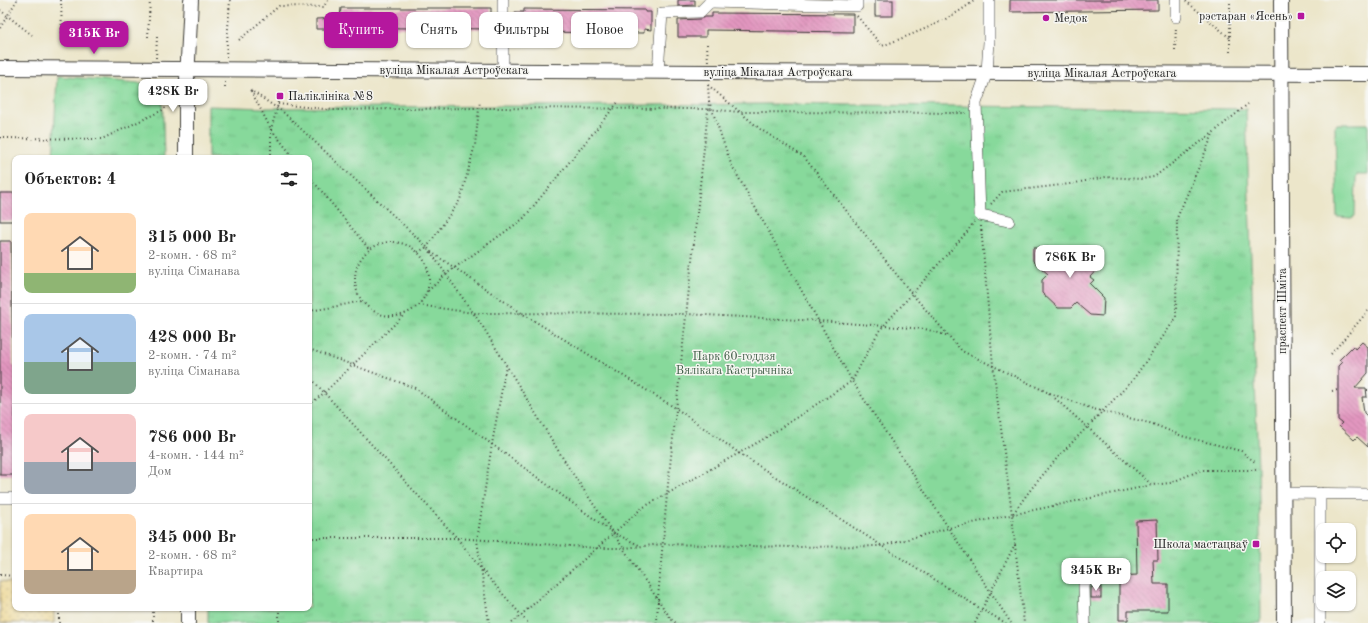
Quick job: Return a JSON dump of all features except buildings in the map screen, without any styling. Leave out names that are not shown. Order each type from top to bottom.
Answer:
[{"type":"main road","points":[[186,155],[186,99],[191,0]]},
{"type":"main road","name":"праспект Шміта","points":[[1281,0],[1284,623]]},
{"type":"main road","name":"вуліца Мікалая Астроўскага","points":[[0,68],[1368,74]]},
{"type":"main road","points":[[188,611],[188,623]]},
{"type":"lane","points":[[503,0],[503,71]]},
{"type":"lane","points":[[989,0],[987,72],[976,103],[980,214],[1009,221]]},
{"type":"lane","points":[[1176,0],[1176,17]]},
{"type":"lane","points":[[658,72],[662,13],[700,12],[710,1],[853,3]]},
{"type":"lane","points":[[1284,493],[1368,494]]},
{"type":"lane","points":[[1320,494],[1320,623]]},
{"type":"lane","points":[[0,498],[12,498]]},
{"type":"lane","points":[[1085,623],[1084,585],[1093,570],[1117,566]]},
{"type":"path","points":[[0,28],[6,15],[17,0]]},
{"type":"path","points":[[61,0],[62,35]]},
{"type":"path","points":[[148,36],[150,0]]},
{"type":"path","points":[[225,87],[230,0]]},
{"type":"path","points":[[239,40],[279,6],[324,7],[327,0]]},
{"type":"path","points":[[853,3],[882,46],[935,25],[959,12],[975,0]]},
{"type":"path","points":[[1185,0],[1230,38]]},
{"type":"path","points":[[1230,0],[1230,52]]},
{"type":"path","points":[[0,10],[32,36]]},
{"type":"path","points":[[1175,50],[1176,17]]},
{"type":"path","points":[[706,44],[708,65]]},
{"type":"path","points":[[657,623],[658,598],[676,408],[709,102],[708,85],[760,129],[804,157],[912,294],[962,351],[1047,392],[1103,412],[1153,424],[1182,436],[1241,451],[1256,463]]},
{"type":"path","points":[[292,155],[271,129],[250,90],[277,109],[431,252],[473,313],[567,465],[671,619],[676,623]]},
{"type":"path","points":[[271,155],[271,129],[277,109],[279,92]]},
{"type":"path","points":[[0,138],[102,139],[165,109],[165,102],[186,99]]},
{"type":"path","points":[[418,252],[427,247],[460,200],[475,144],[480,100]]},
{"type":"path","points":[[312,403],[324,393],[406,314],[419,305],[428,291],[446,274],[522,219],[619,101]]},
{"type":"path","points":[[709,102],[731,164],[852,381],[1011,623]]},
{"type":"path","points":[[278,104],[334,110],[479,108],[708,109],[712,111],[740,112],[976,113]]},
{"type":"path","points":[[512,623],[615,534],[642,508],[762,440],[852,381],[879,331],[967,232],[980,214],[1002,192],[1070,184],[1106,177],[1154,177],[1214,132],[1248,104]]},
{"type":"path","points":[[1012,515],[1060,456],[1132,381],[1176,318],[1177,218],[1214,132]]},
{"type":"path","points":[[312,180],[369,250]]},
{"type":"path","points":[[980,214],[993,365],[1024,623]]},
{"type":"path","points":[[406,314],[398,316],[382,315],[374,312],[362,301],[356,286],[356,270],[359,262],[369,250],[382,243],[390,242],[405,244],[418,252],[428,270],[428,291]]},
{"type":"path","points":[[431,252],[523,314],[676,408],[739,453],[882,546],[981,609],[1006,623]]},
{"type":"path","points":[[312,311],[362,301]]},
{"type":"path","points":[[419,305],[473,313],[686,314],[819,321],[925,329],[950,337]]},
{"type":"path","points":[[1331,354],[1368,311]]},
{"type":"path","points":[[312,350],[415,388],[615,534],[641,546]]},
{"type":"path","points":[[489,623],[477,540],[506,366]]},
{"type":"path","points":[[312,379],[457,538],[482,570],[528,623]]},
{"type":"path","points":[[1332,391],[1338,390]]},
{"type":"path","points":[[1047,392],[1152,485]]},
{"type":"path","points":[[312,538],[457,538],[597,548],[624,548],[663,544],[792,547],[882,546],[949,528],[1152,485],[1170,483],[1201,470],[1256,470]]},
{"type":"path","points":[[975,623],[1015,544]]},
{"type":"path","points":[[0,575],[12,576]]},
{"type":"path","points":[[59,611],[59,623]]},
{"type":"path","points":[[153,611],[153,623]]},
{"type":"path","points":[[279,611],[279,623]]},
{"type":"green space","points":[[57,76],[162,85],[164,155],[53,155]]},
{"type":"green space","name":"Парк 60-годдзя Вялікага Кастрычніка","points":[[765,104],[1246,109],[1260,529],[1261,623],[208,623],[208,611],[312,611],[312,155],[208,155],[208,106],[266,108]]},
{"type":"green space","points":[[1337,124],[1368,124],[1368,174],[1357,174],[1355,216],[1351,218],[1337,217],[1335,127]]},
{"type":"sand","points":[[0,581],[12,583],[12,611],[54,611],[54,623],[0,623]]},
{"type":"place","name":"рэстаран «Ясень»","points":[[1301,16]]},
{"type":"place","name":"Медок","points":[[1046,18]]},
{"type":"place","name":"Паліклініка №8","points":[[280,96]]},
{"type":"place","name":"Школа мастацваў","points":[[1256,544]]}]
